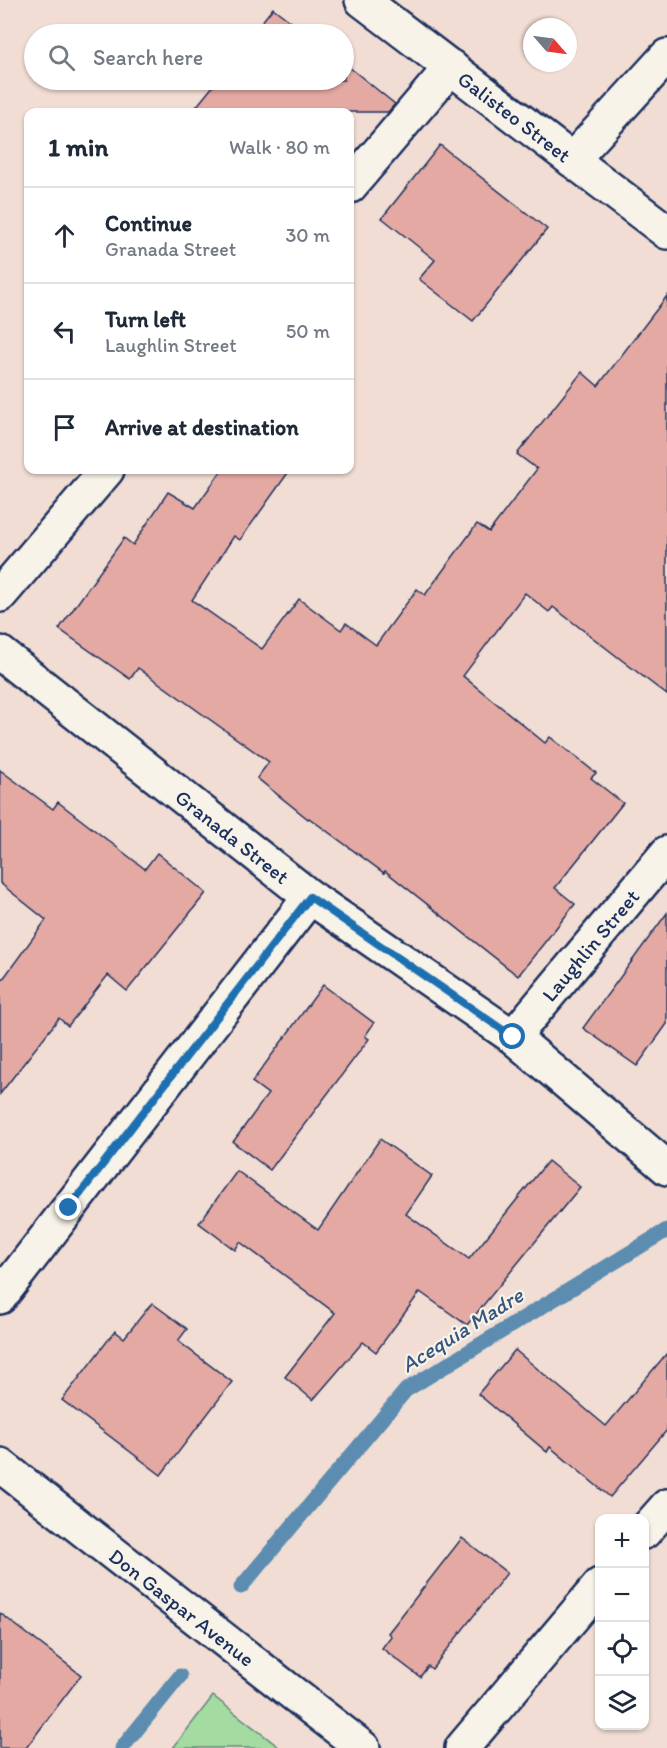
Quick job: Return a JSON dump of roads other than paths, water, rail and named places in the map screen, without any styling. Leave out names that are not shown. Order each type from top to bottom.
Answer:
[{"type":"street","name":"Galisteo Street","points":[[362,0],[452,66],[667,232]]},
{"type":"street","points":[[572,160],[667,56]]},
{"type":"street","points":[[354,181],[452,66]]},
{"type":"street","points":[[0,595],[104,474]]},
{"type":"street","name":"Granada Street","points":[[0,653],[310,897],[513,1037],[667,1168]]},
{"type":"street","name":"Laughlin Street","points":[[513,1037],[667,853]]},
{"type":"street","points":[[0,1297],[310,897]]},
{"type":"street","name":"Don Gaspar Avenue","points":[[0,1465],[363,1748]]},
{"type":"street","points":[[649,1527],[667,1506]]},
{"type":"street","points":[[462,1748],[595,1591]]},
{"type":"waterway","name":"Acequia Madre","points":[[241,1587],[406,1390],[667,1230]]},
{"type":"waterway","name":"Acequia Madre","points":[[122,1748],[180,1676]]}]
